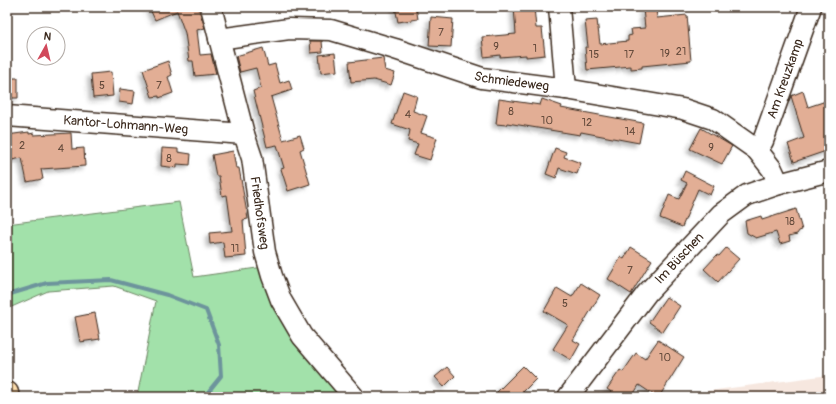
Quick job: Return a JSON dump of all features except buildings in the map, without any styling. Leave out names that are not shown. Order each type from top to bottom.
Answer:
[{"type":"main road","points":[[7,393],[8,397]]},
{"type":"street","name":"Friedhofsweg","points":[[211,7],[244,134],[252,158],[265,252],[281,300],[302,336],[354,397]]},
{"type":"street","points":[[559,7],[566,89]]},
{"type":"street","name":"Am Kreuzkamp","points":[[757,150],[763,141],[811,7]]},
{"type":"street","name":"Schmiedeweg","points":[[219,39],[289,29],[331,30],[395,49],[482,78],[566,89],[684,109],[713,119],[757,150],[772,169],[779,184]]},
{"type":"street","name":"Kantor-Lohmann-Weg","points":[[7,116],[244,134]]},
{"type":"street","name":"Im Büschen","points":[[568,397],[647,293],[722,214],[747,195],[779,184],[829,171]]},
{"type":"shaded area","points":[[829,375],[829,397],[706,397],[708,391]]},
{"type":"green space","points":[[179,202],[194,277],[264,267],[356,397],[137,397],[156,301],[114,286],[48,291],[7,309],[7,224]]},
{"type":"waterway","points":[[7,295],[47,283],[111,280],[167,295],[206,310],[219,345],[221,376],[204,397]]}]
